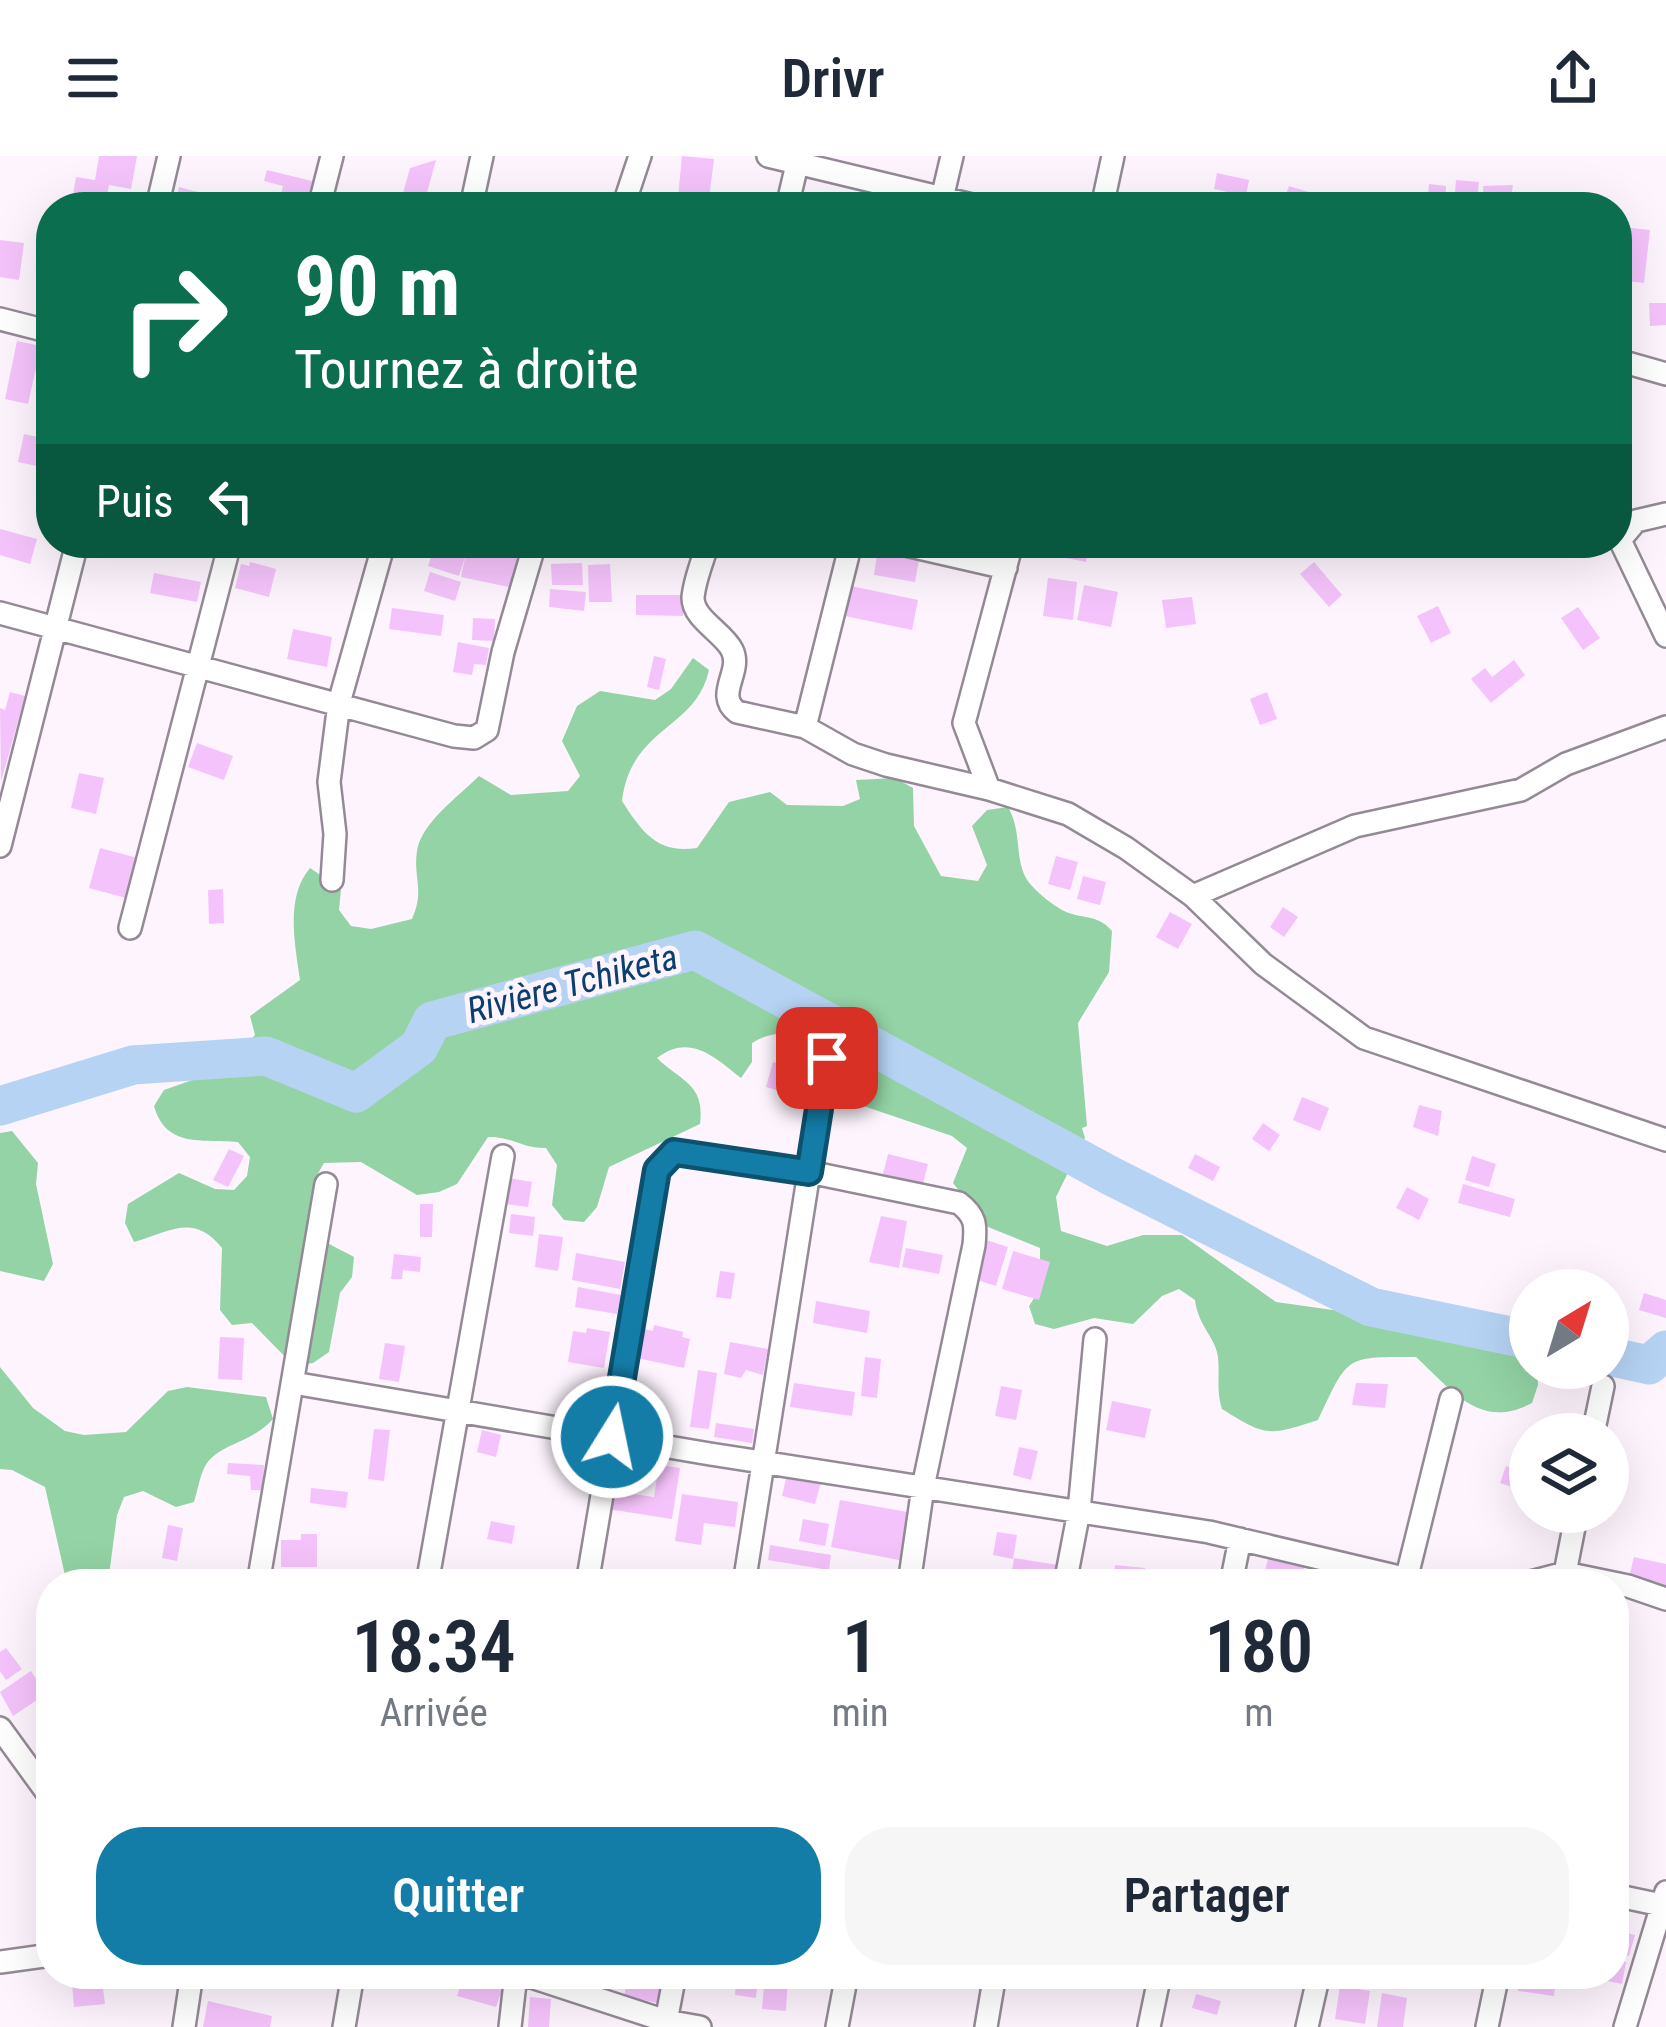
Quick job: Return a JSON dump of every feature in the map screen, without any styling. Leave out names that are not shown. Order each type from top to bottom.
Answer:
[{"type":"street","points":[[161,192],[169,156]]},
{"type":"street","points":[[324,192],[332,156]]},
{"type":"street","points":[[474,192],[482,156]]},
{"type":"street","points":[[627,192],[640,156]]},
{"type":"street","points":[[768,156],[798,160],[908,192]]},
{"type":"street","points":[[944,192],[952,156]]},
{"type":"street","points":[[1105,192],[1113,156]]},
{"type":"street","points":[[791,192],[798,160]]},
{"type":"street","points":[[0,319],[36,328]]},
{"type":"street","points":[[1632,364],[1666,374]]},
{"type":"street","points":[[1632,526],[1666,514]]},
{"type":"street","points":[[0,846],[73,558]]},
{"type":"street","points":[[130,928],[226,558]]},
{"type":"street","points":[[332,880],[335,834],[329,782],[339,703],[380,558]]},
{"type":"street","points":[[0,613],[474,738],[487,730],[503,652],[531,558]]},
{"type":"street","points":[[704,558],[693,598],[695,608],[732,650],[729,705],[737,712],[805,727],[853,754],[1069,814],[1193,896],[1263,964],[1364,1038],[1666,1140]]},
{"type":"street","points":[[805,727],[847,558]]},
{"type":"street","points":[[962,558],[1006,568]]},
{"type":"street","points":[[989,789],[964,723],[1008,558]]},
{"type":"street","points":[[1629,558],[1666,635]]},
{"type":"street","points":[[1193,896],[1354,826],[1521,790],[1566,764],[1666,727]]},
{"type":"street","points":[[746,1569],[827,1058]]},
{"type":"street","points":[[590,1569],[657,1170],[674,1152],[809,1172],[959,1203],[970,1212],[976,1225],[911,1569]]},
{"type":"street","points":[[430,1569],[503,1156]]},
{"type":"street","points":[[261,1569],[326,1184]]},
{"type":"street","points":[[1068,1569],[1079,1511],[1095,1339]]},
{"type":"street","points":[[292,1383],[1240,1539],[1358,1569]]},
{"type":"street","points":[[1416,1569],[1451,1399]]},
{"type":"street","points":[[1566,1569],[1573,1533]]},
{"type":"street","points":[[1234,1569],[1240,1539]]},
{"type":"street","points":[[1629,1586],[1665,1599],[1666,1610]]},
{"type":"street","points":[[0,1728],[36,1777]]},
{"type":"street","points":[[1625,2027],[1664,1902],[1629,1897]]},
{"type":"street","points":[[0,1962],[36,1957]]},
{"type":"street","points":[[184,2027],[190,1989]]},
{"type":"street","points":[[344,2027],[350,1989]]},
{"type":"street","points":[[510,2027],[516,1989]]},
{"type":"street","points":[[563,1989],[666,2024],[700,2027]]},
{"type":"street","points":[[666,2024],[672,1989]]},
{"type":"street","points":[[837,2027],[844,1989]]},
{"type":"street","points":[[986,2027],[992,1989]]},
{"type":"street","points":[[1149,2027],[1157,1989]]},
{"type":"street","points":[[1307,2027],[1316,1989]]},
{"type":"street","points":[[1486,2027],[1495,1989]]},
{"type":"green space","points":[[693,658],[709,670],[691,705],[650,742],[628,776],[622,801],[661,844],[697,848],[729,802],[770,792],[787,805],[843,806],[860,799],[856,780],[895,778],[913,788],[914,826],[941,876],[978,881],[987,865],[972,826],[987,810],[1008,807],[1022,868],[1032,886],[1062,910],[1101,922],[1112,931],[1109,972],[1078,1023],[1087,1126],[1082,1128],[1085,1138],[1056,1197],[1061,1231],[1107,1246],[1143,1235],[1182,1235],[1276,1302],[1432,1324],[1509,1347],[1509,1389],[1537,1389],[1532,1403],[1514,1410],[1482,1409],[1455,1393],[1416,1357],[1375,1358],[1352,1364],[1344,1372],[1318,1420],[1268,1431],[1222,1409],[1217,1350],[1195,1300],[1179,1289],[1162,1296],[1133,1324],[1094,1318],[1054,1329],[1035,1324],[1029,1306],[1040,1289],[1040,1248],[988,1227],[953,1183],[967,1148],[952,1136],[831,1095],[818,1081],[809,1043],[787,1035],[774,1034],[752,1043],[752,1062],[741,1078],[701,1050],[680,1047],[657,1058],[695,1092],[700,1124],[609,1167],[597,1207],[584,1222],[564,1220],[552,1205],[557,1165],[546,1148],[504,1138],[488,1137],[457,1184],[439,1192],[417,1195],[361,1162],[324,1163],[313,1190],[311,1220],[323,1240],[354,1257],[352,1277],[340,1293],[329,1352],[313,1363],[294,1366],[252,1323],[232,1325],[220,1310],[222,1248],[212,1237],[181,1228],[134,1242],[125,1223],[128,1204],[179,1173],[215,1189],[234,1190],[247,1176],[250,1157],[238,1142],[176,1135],[154,1106],[164,1090],[221,1070],[255,1035],[250,1016],[300,980],[295,907],[310,868],[341,889],[339,910],[351,926],[371,929],[412,919],[418,900],[420,841],[433,820],[479,776],[511,795],[568,791],[580,776],[562,741],[577,706],[600,691],[655,700],[671,689]]},
{"type":"green space","points":[[12,1131],[38,1163],[36,1184],[53,1264],[44,1281],[0,1271],[0,1133]]},
{"type":"green space","points":[[0,1367],[33,1408],[65,1431],[84,1435],[126,1432],[168,1391],[187,1387],[266,1397],[273,1419],[207,1463],[194,1502],[176,1507],[143,1491],[124,1497],[110,1569],[64,1569],[45,1487],[0,1469]]},
{"type":"building","points":[[99,156],[137,156],[131,189],[109,185],[108,192],[74,192],[76,177],[95,180]]},
{"type":"building","points":[[682,156],[714,159],[710,192],[678,192]]},
{"type":"building","points":[[436,160],[427,192],[403,192],[410,168]]},
{"type":"building","points":[[267,170],[312,181],[310,192],[282,192],[283,186],[264,181]]},
{"type":"building","points":[[1217,173],[1249,180],[1247,192],[1214,189]]},
{"type":"building","points":[[1456,180],[1479,182],[1478,192],[1455,192]]},
{"type":"building","points":[[1429,184],[1446,186],[1446,192],[1428,192]]},
{"type":"building","points":[[1513,185],[1512,192],[1483,192],[1483,186]]},
{"type":"building","points":[[1632,228],[1650,230],[1644,283],[1632,282]]},
{"type":"building","points":[[0,240],[24,243],[19,280],[0,277]]},
{"type":"building","points":[[1649,303],[1666,303],[1666,325],[1650,326]]},
{"type":"building","points":[[17,341],[36,345],[28,404],[5,399]]},
{"type":"building","points":[[24,434],[36,437],[36,466],[18,462]]},
{"type":"building","points":[[0,529],[36,539],[30,564],[0,555]]},
{"type":"building","points":[[431,558],[465,558],[459,576],[428,566]]},
{"type":"building","points":[[465,558],[525,558],[518,589],[461,577]]},
{"type":"building","points":[[876,558],[919,558],[915,582],[874,575]]},
{"type":"building","points":[[250,562],[276,569],[269,597],[235,588],[241,564],[249,566]]},
{"type":"building","points":[[1314,562],[1342,595],[1329,607],[1300,574]]},
{"type":"building","points":[[582,563],[583,585],[552,585],[551,564]]},
{"type":"building","points":[[610,564],[612,602],[589,602],[588,565]]},
{"type":"building","points":[[430,572],[461,582],[455,601],[424,591]]},
{"type":"building","points":[[154,573],[201,582],[197,602],[150,593]]},
{"type":"building","points":[[1048,578],[1077,582],[1073,620],[1043,616]]},
{"type":"building","points":[[1084,585],[1118,592],[1111,627],[1077,620]]},
{"type":"building","points":[[851,586],[918,600],[912,630],[845,616]]},
{"type":"building","points":[[550,589],[586,592],[584,611],[549,607]]},
{"type":"building","points":[[636,595],[683,595],[683,616],[636,615]]},
{"type":"building","points":[[1192,597],[1196,624],[1166,628],[1162,600]]},
{"type":"building","points":[[1438,606],[1451,633],[1431,643],[1417,616]]},
{"type":"building","points":[[1578,607],[1600,638],[1583,650],[1561,618]]},
{"type":"building","points":[[392,608],[444,615],[441,636],[389,629]]},
{"type":"building","points":[[473,618],[495,619],[494,641],[472,640]]},
{"type":"building","points":[[293,629],[332,637],[327,667],[287,659]]},
{"type":"building","points":[[458,642],[489,648],[486,665],[474,664],[472,675],[453,672]]},
{"type":"building","points":[[654,656],[666,659],[659,690],[647,687]]},
{"type":"building","points":[[1514,660],[1525,675],[1491,703],[1471,679],[1485,668],[1492,677]]},
{"type":"building","points":[[10,692],[25,696],[1,782],[0,708],[5,710]]},
{"type":"building","points":[[1267,692],[1277,719],[1260,725],[1250,699]]},
{"type":"building","points":[[197,743],[233,756],[224,780],[188,767]]},
{"type":"building","points":[[79,773],[104,778],[96,814],[71,808]]},
{"type":"building","points":[[100,848],[141,859],[130,899],[89,888]]},
{"type":"building","points":[[1056,856],[1078,862],[1070,890],[1048,884]]},
{"type":"building","points":[[1083,876],[1106,882],[1100,905],[1077,899]]},
{"type":"building","points":[[223,889],[224,923],[209,924],[208,890]]},
{"type":"building","points":[[1283,907],[1298,917],[1284,937],[1270,927]]},
{"type":"building","points":[[1170,912],[1192,924],[1178,949],[1156,937]]},
{"type":"building","points":[[773,1062],[805,1071],[798,1096],[766,1087]]},
{"type":"building","points":[[1302,1097],[1329,1108],[1320,1131],[1293,1120]]},
{"type":"building","points":[[1419,1105],[1442,1111],[1438,1136],[1413,1127]]},
{"type":"building","points":[[1263,1123],[1280,1135],[1269,1151],[1252,1139]]},
{"type":"building","points":[[229,1149],[244,1156],[228,1187],[213,1180]]},
{"type":"building","points":[[888,1154],[928,1164],[923,1184],[883,1174]]},
{"type":"building","points":[[1195,1154],[1220,1167],[1213,1181],[1188,1168]]},
{"type":"building","points":[[1472,1156],[1496,1164],[1489,1187],[1465,1180]]},
{"type":"building","points":[[503,1177],[532,1182],[528,1207],[498,1203]]},
{"type":"building","points":[[1463,1184],[1515,1199],[1510,1217],[1458,1203]]},
{"type":"building","points":[[1407,1187],[1429,1199],[1419,1220],[1396,1208]]},
{"type":"building","points":[[420,1204],[433,1204],[432,1237],[420,1237]]},
{"type":"building","points":[[511,1214],[535,1217],[533,1236],[509,1233]]},
{"type":"building","points":[[881,1216],[907,1221],[899,1268],[869,1262]]},
{"type":"building","points":[[539,1234],[563,1237],[558,1271],[535,1267]]},
{"type":"building","points":[[986,1240],[1008,1247],[996,1286],[974,1279]]},
{"type":"building","points":[[906,1248],[943,1255],[939,1274],[902,1267]]},
{"type":"building","points":[[1013,1251],[1050,1262],[1039,1300],[1002,1289]]},
{"type":"building","points":[[576,1253],[625,1262],[620,1289],[572,1280]]},
{"type":"building","points":[[394,1254],[421,1257],[420,1272],[403,1270],[402,1279],[391,1279]]},
{"type":"building","points":[[720,1271],[735,1273],[731,1299],[716,1297]]},
{"type":"building","points":[[578,1287],[621,1295],[617,1314],[575,1307]]},
{"type":"building","points":[[1644,1293],[1666,1300],[1666,1318],[1639,1310]]},
{"type":"building","points":[[816,1301],[870,1311],[867,1333],[813,1323]]},
{"type":"building","points":[[654,1325],[683,1332],[682,1337],[690,1339],[684,1368],[637,1358],[643,1329],[653,1331]]},
{"type":"building","points":[[587,1328],[610,1332],[604,1368],[568,1362],[573,1331],[586,1333]]},
{"type":"building","points":[[220,1337],[244,1338],[242,1380],[218,1379]]},
{"type":"building","points":[[730,1342],[768,1349],[763,1375],[746,1370],[741,1378],[724,1374]]},
{"type":"building","points":[[385,1343],[405,1346],[399,1382],[379,1379]]},
{"type":"building","points":[[865,1357],[881,1359],[877,1398],[861,1396]]},
{"type":"building","points":[[698,1370],[717,1373],[709,1429],[690,1427]]},
{"type":"building","points":[[794,1383],[855,1392],[852,1416],[790,1407]]},
{"type":"building","points":[[1356,1383],[1388,1384],[1385,1408],[1352,1405]]},
{"type":"building","points":[[1001,1386],[1022,1390],[1016,1420],[995,1416]]},
{"type":"building","points":[[1112,1401],[1151,1409],[1145,1438],[1106,1430]]},
{"type":"building","points":[[716,1423],[754,1429],[752,1443],[714,1437]]},
{"type":"building","points":[[374,1429],[390,1430],[384,1481],[368,1479]]},
{"type":"building","points":[[482,1430],[501,1435],[496,1457],[477,1452]]},
{"type":"building","points":[[1019,1447],[1038,1451],[1031,1480],[1013,1475]]},
{"type":"building","points":[[228,1463],[264,1465],[263,1490],[251,1490],[250,1476],[227,1474]]},
{"type":"building","points":[[659,1465],[680,1468],[672,1519],[608,1509],[611,1491],[654,1497]]},
{"type":"building","points":[[1506,1466],[1509,1467],[1509,1486],[1500,1483]]},
{"type":"building","points":[[787,1474],[821,1482],[815,1504],[782,1496]]},
{"type":"building","points":[[311,1488],[348,1492],[346,1508],[310,1503]]},
{"type":"building","points":[[682,1494],[738,1502],[735,1527],[704,1523],[701,1545],[675,1541]]},
{"type":"building","points":[[840,1500],[913,1513],[904,1561],[831,1547]]},
{"type":"building","points":[[803,1519],[829,1524],[825,1546],[799,1541]]},
{"type":"building","points":[[491,1521],[515,1526],[512,1544],[487,1539]]},
{"type":"building","points":[[168,1525],[183,1528],[177,1561],[162,1558]]},
{"type":"building","points":[[997,1532],[1017,1535],[1013,1559],[993,1555]]},
{"type":"building","points":[[301,1534],[317,1534],[317,1567],[281,1567],[281,1540],[301,1540]]},
{"type":"building","points":[[770,1545],[831,1555],[829,1569],[768,1560]]},
{"type":"building","points":[[1269,1555],[1305,1565],[1304,1569],[1266,1569]]},
{"type":"building","points":[[1634,1557],[1666,1564],[1666,1589],[1629,1581]]},
{"type":"building","points":[[1014,1558],[1064,1566],[1064,1569],[1012,1569]]},
{"type":"building","points":[[6,1648],[22,1669],[6,1680],[0,1671],[0,1652]]},
{"type":"building","points":[[31,1671],[36,1679],[36,1701],[13,1716],[0,1692]]},
{"type":"building","points":[[72,1989],[103,1989],[105,2004],[74,2007]]},
{"type":"building","points":[[459,1989],[502,1990],[496,2007],[457,1996]]},
{"type":"building","points":[[626,1989],[661,1989],[658,2003],[624,1996]]},
{"type":"building","points":[[736,1989],[757,1989],[756,1998],[735,1995]]},
{"type":"building","points":[[764,1989],[787,1989],[786,2011],[762,2009]]},
{"type":"building","points":[[1340,1989],[1370,1991],[1365,2024],[1335,2019]]},
{"type":"building","points":[[1518,1989],[1555,1989],[1554,1996]]},
{"type":"building","points":[[1382,1993],[1407,1998],[1403,2027],[1377,2027]]},
{"type":"building","points":[[1196,1994],[1221,2001],[1217,2015],[1192,2008]]},
{"type":"building","points":[[530,1997],[551,1999],[549,2027],[528,2027]]},
{"type":"building","points":[[208,2001],[272,2016],[270,2027],[203,2027]]},
{"type":"waterway","name":"Rivière Tchiketa","points":[[0,1106],[133,1065],[266,1056],[356,1093],[419,1047],[432,1021],[695,950],[1111,1176],[1371,1307],[1509,1336]]},
{"type":"waterway","name":"Rivière Tchiketa","points":[[1629,1361],[1649,1365],[1666,1350]]},
{"type":"route","points":[[612,1437],[657,1170],[666,1157],[685,1152],[809,1172],[827,1058]]}]
